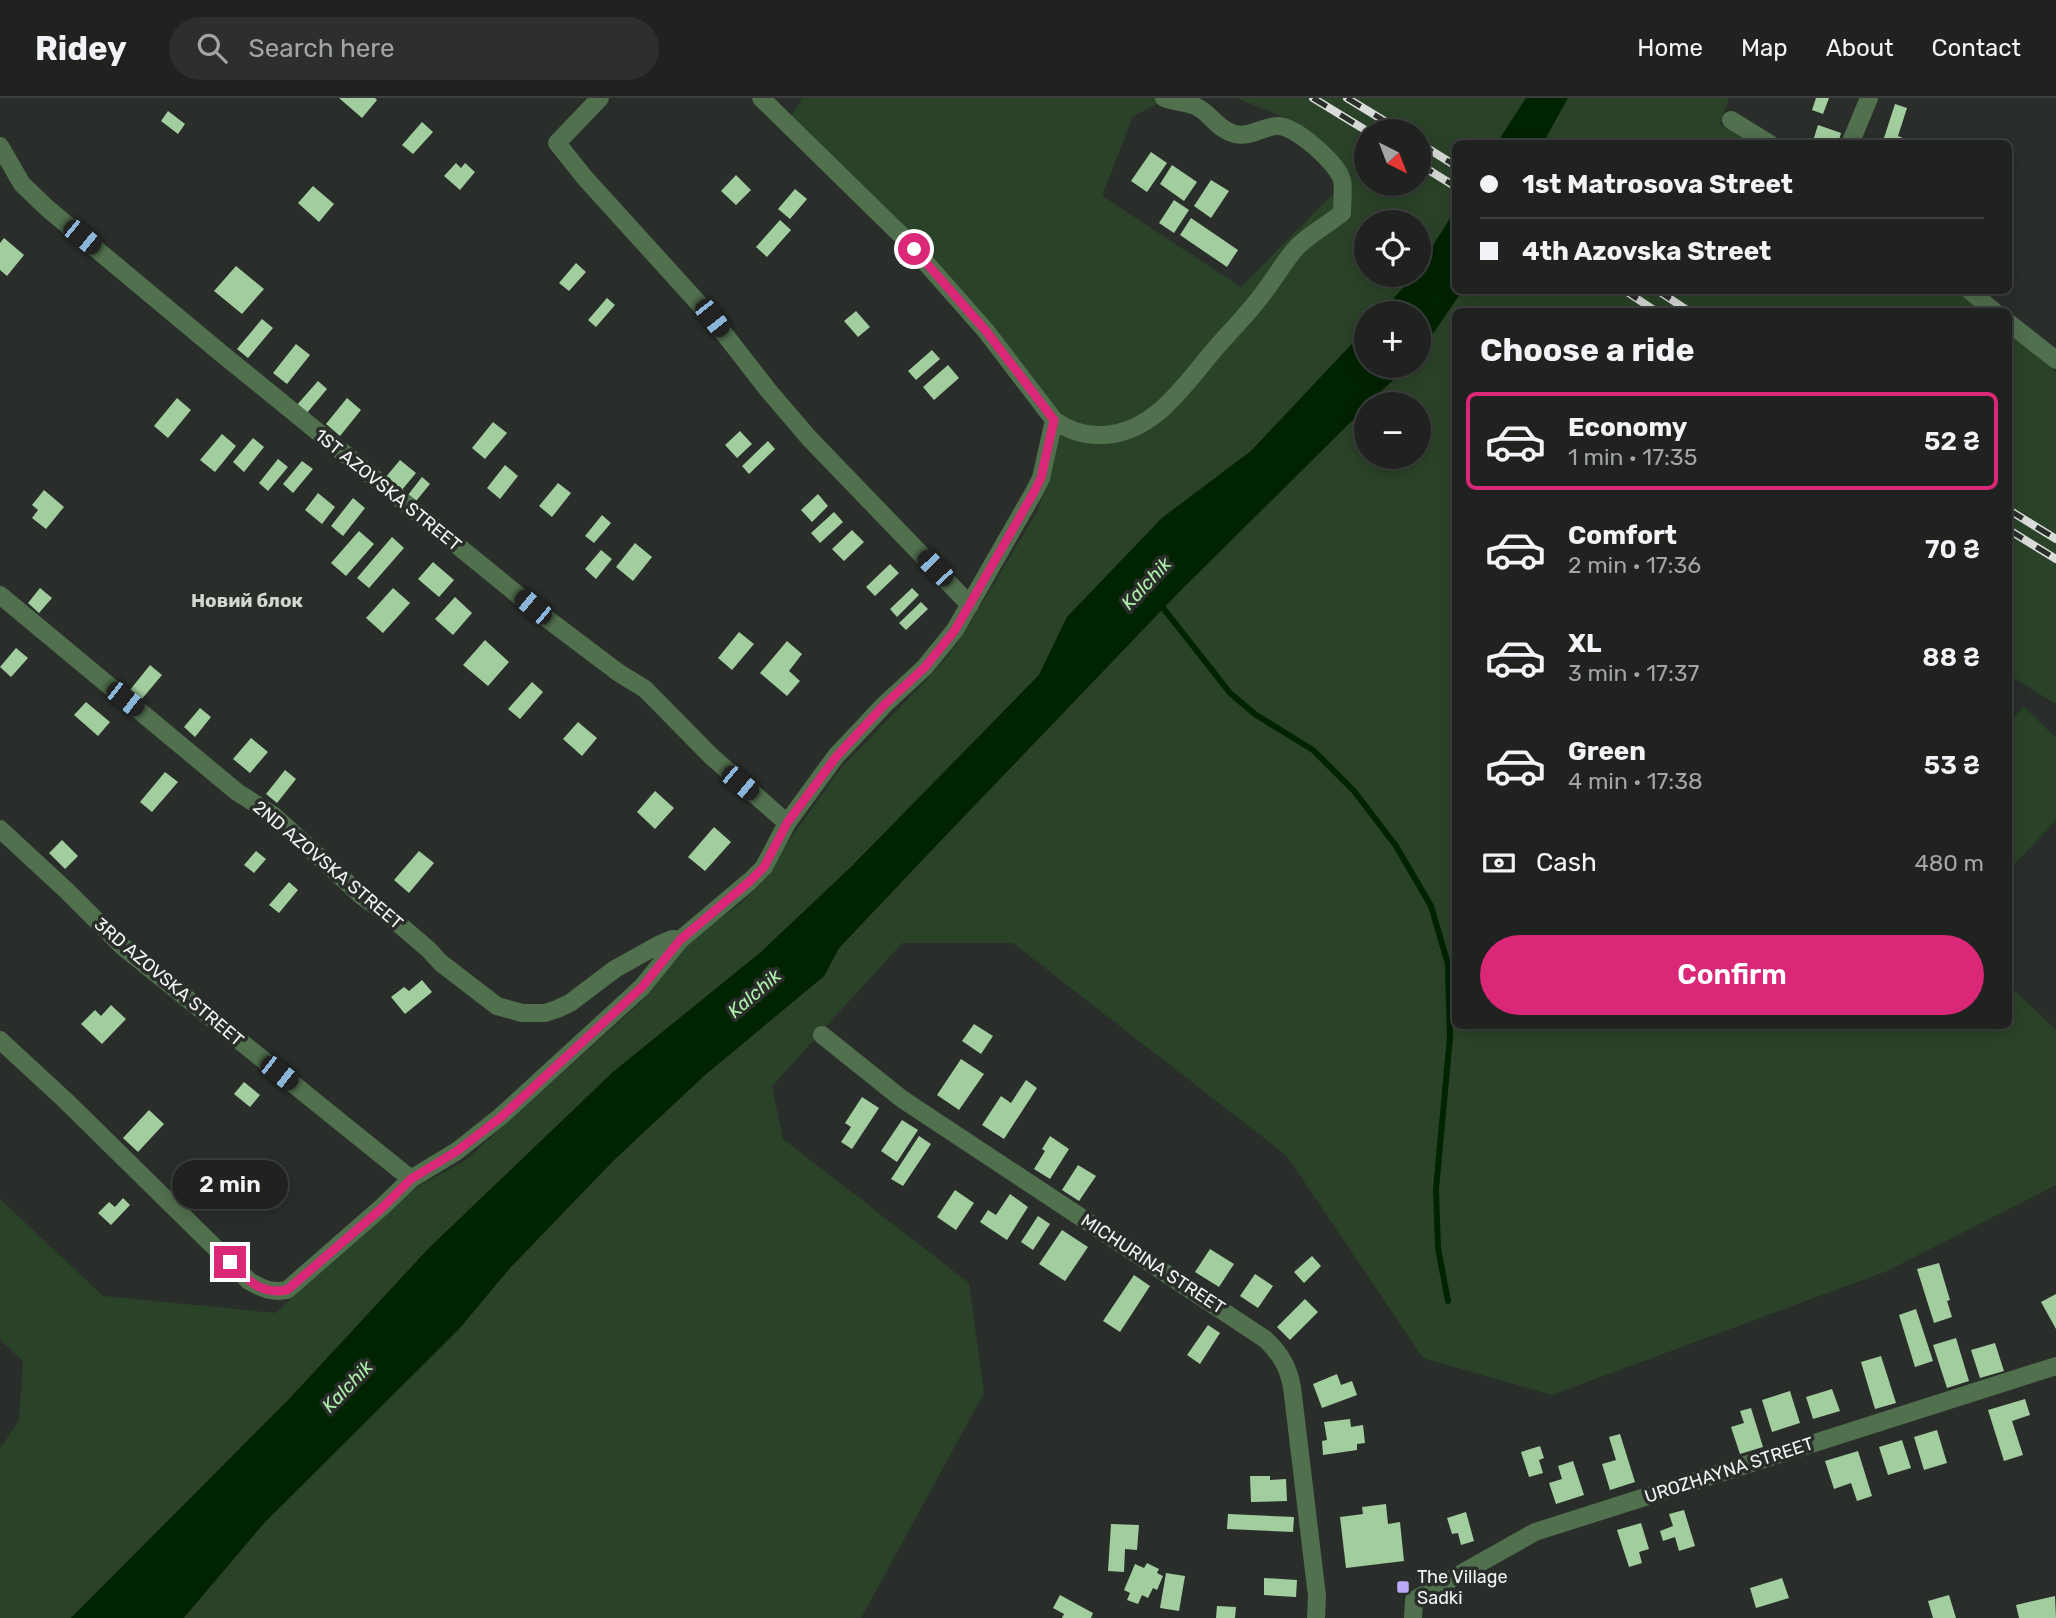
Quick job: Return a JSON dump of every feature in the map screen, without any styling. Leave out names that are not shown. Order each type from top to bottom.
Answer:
[{"type":"street","points":[[600,98],[557,143],[712,318],[809,438],[970,605]]},
{"type":"street","points":[[761,98],[904,238],[986,331],[1054,420],[1065,428],[1094,436],[1125,432],[1144,423],[1165,407],[1260,298],[1299,245],[1342,213],[1342,179],[1315,146],[1290,128],[1278,126],[1245,135],[1236,134],[1217,125],[1197,107],[1164,98]]},
{"type":"street","points":[[1852,140],[1869,98]]},
{"type":"street","points":[[1731,120],[1764,140]]},
{"type":"street","name":"1ST AZOVSKA STREET","points":[[0,146],[22,184],[47,208],[557,627],[645,690],[711,756],[787,823]]},
{"type":"street","points":[[1974,294],[1990,308]]},
{"type":"street","points":[[2012,325],[2056,360]]},
{"type":"street","points":[[0,1040],[249,1281],[264,1290],[287,1290],[382,1208],[411,1179],[457,1151],[500,1118],[642,987],[680,940],[764,867],[787,823],[836,757],[884,705],[925,667],[955,630],[1041,478],[1054,420]]},
{"type":"street","name":"2ND AZOVSKA STREET","points":[[0,596],[237,792],[273,815],[363,897],[496,1006],[522,1013],[545,1013],[570,1003],[615,970],[658,945],[672,939],[680,940]]},
{"type":"street","name":"3RD AZOVSKA STREET","points":[[0,830],[122,946],[411,1179]]},
{"type":"street","name":"MICHURINA STREET","points":[[822,1035],[902,1099],[1276,1348],[1284,1360],[1292,1387],[1317,1596],[1316,1618]]},
{"type":"street","name":"UROZHAYNA STREET","points":[[1413,1609],[1535,1532],[2056,1366]]},
{"type":"shaded area","points":[[802,98],[1169,98],[1133,116],[1102,196],[1241,287],[1352,175],[1297,122],[1236,98],[1526,98],[1499,140],[1452,140],[1452,215],[1431,249],[1431,210],[1354,210],[1354,287],[1405,287],[1392,301],[1354,301],[1354,342],[1251,451],[1162,518],[1067,617],[1039,675],[852,866],[761,952],[613,1072],[429,1248],[291,1397],[71,1618],[0,1618],[0,1449],[19,1420],[23,1361],[0,1340],[0,1199],[103,1296],[275,1313],[412,1190],[466,1160],[640,1003],[658,964],[741,903],[771,873],[787,843],[841,768],[935,671],[974,617],[1038,510],[1046,485],[1051,421],[908,241],[788,122]]},
{"type":"shaded area","points":[[1568,98],[1729,98],[1720,124],[1747,140],[1545,140]]},
{"type":"shaded area","points":[[1460,294],[1960,294],[1977,308],[1452,308],[1452,1029],[2012,1029],[2012,988],[2056,1030],[2056,1185],[1887,1271],[1552,1395],[1423,1358],[1287,1156],[1013,943],[902,943],[772,1086],[783,1139],[969,1283],[984,1393],[861,1618],[184,1618],[265,1522],[459,1329],[510,1268],[613,1161],[705,1075],[824,976],[839,948],[929,853],[1179,592],[1354,419],[1354,469],[1431,469],[1431,392],[1381,392],[1396,378],[1431,378],[1431,336]]},
{"type":"shaded area","points":[[2012,336],[2056,372],[2056,704],[2012,677]]},
{"type":"shaded area","points":[[2024,707],[2056,738],[2056,820],[2012,867],[2012,720]]},
{"type":"water","points":[[1526,98],[1568,98],[1545,140],[1499,140]]},
{"type":"water","points":[[1452,215],[1452,294],[1460,294],[1431,336],[1431,301],[1391,301],[1404,287],[1431,287],[1431,249]]},
{"type":"water","name":"Kalchik","points":[[1354,342],[1354,378],[1395,378],[1380,392],[1354,392],[1354,419],[1179,592],[929,853],[839,948],[824,976],[705,1075],[613,1161],[510,1268],[459,1329],[265,1522],[184,1618],[71,1618],[291,1397],[429,1248],[613,1072],[761,952],[852,866],[1039,675],[1067,617],[1162,518],[1251,451]]},
{"type":"building","points":[[339,98],[375,98],[377,100],[362,118]]},
{"type":"building","points":[[1816,98],[1829,98],[1823,114],[1812,110]]},
{"type":"building","points":[[1895,104],[1907,108],[1898,136],[1908,140],[1883,140]]},
{"type":"building","points":[[168,111],[185,124],[178,134],[161,121]]},
{"type":"building","points":[[422,122],[433,132],[413,154],[402,145]]},
{"type":"building","points":[[1818,125],[1841,133],[1839,140],[1813,140]]},
{"type":"building","points":[[1151,152],[1167,163],[1147,192],[1131,181]]},
{"type":"building","points":[[456,163],[461,168],[465,163],[475,172],[460,190],[444,176]]},
{"type":"building","points":[[1172,165],[1197,182],[1184,201],[1160,184]]},
{"type":"building","points":[[736,175],[751,190],[736,205],[721,191]]},
{"type":"building","points":[[1211,180],[1229,191],[1211,218],[1194,206]]},
{"type":"building","points":[[313,186],[334,204],[319,222],[298,203]]},
{"type":"building","points":[[795,189],[807,199],[790,219],[778,209]]},
{"type":"building","points":[[1174,200],[1189,210],[1174,233],[1159,223]]},
{"type":"building","points":[[1191,218],[1238,250],[1227,267],[1180,235]]},
{"type":"building","points":[[780,220],[791,230],[767,257],[756,247]]},
{"type":"building","points":[[4,238],[24,255],[7,276],[0,270],[0,243]]},
{"type":"building","points":[[576,263],[586,272],[569,291],[559,283]]},
{"type":"building","points":[[236,266],[264,289],[242,314],[214,291]]},
{"type":"building","points":[[607,298],[615,305],[596,327],[588,320]]},
{"type":"building","points":[[856,311],[870,327],[858,337],[844,321]]},
{"type":"building","points":[[262,319],[273,328],[248,358],[237,349]]},
{"type":"building","points":[[296,344],[310,355],[287,384],[273,373]]},
{"type":"building","points":[[932,350],[940,359],[916,380],[908,371]]},
{"type":"building","points":[[948,365],[959,378],[934,400],[923,387]]},
{"type":"building","points":[[318,381],[327,389],[306,414],[296,406]]},
{"type":"building","points":[[177,398],[191,410],[168,438],[154,426]]},
{"type":"building","points":[[347,398],[361,410],[340,436],[326,424]]},
{"type":"building","points":[[493,422],[507,433],[485,459],[472,448]]},
{"type":"building","points":[[740,431],[752,444],[737,458],[725,445]]},
{"type":"building","points":[[222,434],[236,446],[215,472],[200,460]]},
{"type":"building","points":[[253,438],[264,447],[244,472],[233,462]]},
{"type":"building","points":[[768,441],[775,449],[749,474],[742,466]]},
{"type":"building","points":[[278,459],[288,467],[268,491],[259,483]]},
{"type":"building","points":[[400,460],[416,473],[401,491],[385,478]]},
{"type":"building","points":[[302,461],[313,469],[293,493],[283,484]]},
{"type":"building","points":[[505,465],[518,476],[500,499],[487,488]]},
{"type":"building","points":[[422,477],[430,484],[412,506],[404,500]]},
{"type":"building","points":[[558,483],[571,493],[552,517],[539,506]]},
{"type":"building","points":[[44,490],[64,507],[46,529],[32,518],[38,510],[32,505]]},
{"type":"building","points":[[318,493],[335,507],[322,524],[305,510]]},
{"type":"building","points":[[818,494],[828,506],[812,522],[801,510]]},
{"type":"building","points":[[353,498],[365,508],[343,536],[331,526]]},
{"type":"building","points":[[834,512],[843,522],[820,543],[811,533]]},
{"type":"building","points":[[602,515],[611,523],[594,543],[585,536]]},
{"type":"building","points":[[852,530],[864,542],[844,561],[832,549]]},
{"type":"building","points":[[359,531],[374,544],[346,576],[331,563]]},
{"type":"building","points":[[392,537],[404,548],[369,588],[357,578]]},
{"type":"building","points":[[635,543],[652,557],[633,581],[616,567]]},
{"type":"building","points":[[601,550],[612,559],[596,579],[585,569]]},
{"type":"building","points":[[433,562],[454,580],[439,597],[418,579]]},
{"type":"building","points":[[890,564],[899,573],[875,596],[866,587]]},
{"type":"building","points":[[40,588],[52,598],[39,613],[28,603]]},
{"type":"building","points":[[393,588],[410,603],[383,633],[366,618]]},
{"type":"building","points":[[912,588],[919,595],[897,617],[890,609]]},
{"type":"building","points":[[455,597],[472,613],[453,635],[435,619]]},
{"type":"building","points":[[921,602],[928,609],[906,630],[899,623]]},
{"type":"building","points":[[739,632],[754,644],[732,670],[718,658]]},
{"type":"building","points":[[485,640],[509,662],[488,686],[463,665]]},
{"type":"building","points":[[787,641],[802,654],[789,671],[800,681],[787,696],[760,673]]},
{"type":"building","points":[[16,648],[28,658],[11,677],[0,667]]},
{"type":"building","points":[[150,665],[162,675],[141,700],[130,690]]},
{"type":"building","points":[[532,682],[543,692],[520,719],[508,709]]},
{"type":"building","points":[[86,702],[110,722],[98,736],[74,715]]},
{"type":"building","points":[[200,708],[211,717],[195,737],[184,727]]},
{"type":"building","points":[[578,722],[597,738],[582,756],[563,739]]},
{"type":"building","points":[[251,738],[268,752],[250,773],[233,759]]},
{"type":"building","points":[[285,770],[296,779],[277,803],[266,794]]},
{"type":"building","points":[[165,772],[178,782],[152,812],[140,802]]},
{"type":"building","points":[[655,791],[674,808],[655,829],[637,812]]},
{"type":"building","points":[[714,827],[731,842],[705,871],[688,857]]},
{"type":"building","points":[[62,840],[78,856],[65,869],[49,853]]},
{"type":"building","points":[[256,851],[266,859],[254,873],[244,865]]},
{"type":"building","points":[[419,851],[434,863],[409,893],[394,880]]},
{"type":"building","points":[[289,882],[298,890],[279,913],[269,905]]},
{"type":"building","points":[[422,980],[432,992],[405,1014],[391,997],[404,987],[409,991]]},
{"type":"building","points":[[111,1005],[126,1019],[102,1044],[81,1024],[95,1010],[101,1016]]},
{"type":"building","points":[[974,1024],[993,1036],[981,1054],[962,1041]]},
{"type":"building","points":[[961,1059],[984,1074],[959,1110],[937,1095]]},
{"type":"building","points":[[1026,1080],[1037,1088],[1004,1139],[982,1125],[1001,1096],[1011,1103]]},
{"type":"building","points":[[244,1082],[260,1095],[250,1107],[234,1094]]},
{"type":"building","points":[[862,1097],[879,1108],[852,1149],[841,1142],[851,1127],[845,1123]]},
{"type":"building","points":[[149,1110],[164,1124],[138,1152],[123,1138]]},
{"type":"building","points":[[902,1120],[918,1130],[897,1162],[881,1151]]},
{"type":"building","points":[[919,1136],[931,1144],[903,1186],[891,1179]]},
{"type":"building","points":[[1050,1136],[1069,1149],[1050,1179],[1034,1169]]},
{"type":"building","points":[[1078,1165],[1096,1176],[1079,1201],[1062,1190]]},
{"type":"building","points":[[955,1190],[974,1203],[956,1230],[937,1217]]},
{"type":"building","points":[[1010,1194],[1028,1207],[1007,1240],[980,1222],[988,1210],[996,1215]]},
{"type":"building","points":[[123,1198],[130,1205],[111,1225],[98,1213],[109,1202],[115,1207]]},
{"type":"building","points":[[1038,1216],[1050,1224],[1033,1250],[1021,1242]]},
{"type":"building","points":[[1062,1230],[1088,1247],[1065,1281],[1039,1264]]},
{"type":"building","points":[[1210,1249],[1234,1264],[1219,1287],[1195,1272]]},
{"type":"building","points":[[1312,1256],[1321,1266],[1304,1283],[1294,1272]]},
{"type":"building","points":[[1939,1263],[1952,1317],[1934,1323],[1917,1269]]},
{"type":"building","points":[[1255,1274],[1273,1286],[1258,1308],[1240,1296]]},
{"type":"building","points":[[1134,1275],[1150,1286],[1120,1332],[1103,1321]]},
{"type":"building","points":[[2056,1294],[2056,1329],[2041,1302]]},
{"type":"building","points":[[1305,1299],[1318,1312],[1290,1340],[1277,1327]]},
{"type":"building","points":[[1916,1309],[1933,1361],[1915,1367],[1899,1315]]},
{"type":"building","points":[[1208,1325],[1220,1333],[1200,1364],[1187,1355]]},
{"type":"building","points":[[1956,1338],[1969,1381],[1947,1388],[1933,1345]]},
{"type":"building","points":[[1995,1343],[2004,1371],[1980,1378],[1971,1350]]},
{"type":"building","points":[[1881,1356],[1896,1403],[1875,1409],[1861,1362]]},
{"type":"building","points":[[1337,1374],[1341,1385],[1352,1381],[1357,1395],[1322,1408],[1313,1384]]},
{"type":"building","points":[[1832,1389],[1840,1411],[1813,1419],[1806,1397]]},
{"type":"building","points":[[1790,1391],[1800,1423],[1772,1432],[1762,1400]]},
{"type":"building","points":[[2025,1399],[2030,1415],[2012,1421],[2023,1455],[2004,1461],[1988,1410]]},
{"type":"building","points":[[1751,1408],[1763,1447],[1740,1454],[1731,1427],[1744,1423],[1740,1411]]},
{"type":"building","points":[[1350,1419],[1351,1427],[1363,1425],[1365,1443],[1357,1444],[1357,1450],[1323,1455],[1322,1441],[1327,1440],[1324,1422]]},
{"type":"building","points":[[1937,1430],[1947,1463],[1924,1470],[1914,1437]]},
{"type":"building","points":[[1620,1434],[1635,1482],[1610,1490],[1602,1464],[1616,1460],[1609,1437]]},
{"type":"building","points":[[1902,1440],[1911,1468],[1888,1475],[1879,1447]]},
{"type":"building","points":[[1540,1446],[1544,1458],[1539,1460],[1543,1473],[1529,1477],[1521,1452]]},
{"type":"building","points":[[1858,1451],[1872,1496],[1857,1501],[1851,1483],[1834,1489],[1825,1461]]},
{"type":"building","points":[[1573,1461],[1584,1495],[1556,1504],[1549,1483],[1562,1479],[1558,1466]]},
{"type":"building","points":[[1250,1476],[1270,1476],[1270,1480],[1286,1479],[1287,1501],[1251,1502]]},
{"type":"building","points":[[1386,1504],[1388,1524],[1400,1522],[1404,1561],[1346,1568],[1340,1517],[1363,1514],[1362,1507]]},
{"type":"building","points":[[1684,1510],[1695,1546],[1679,1551],[1675,1537],[1663,1541],[1660,1531],[1673,1526],[1669,1514]]},
{"type":"building","points":[[1466,1512],[1474,1541],[1461,1545],[1458,1533],[1452,1534],[1447,1518]]},
{"type":"building","points":[[1228,1514],[1294,1517],[1293,1532],[1227,1529]]},
{"type":"building","points":[[1641,1523],[1649,1549],[1639,1552],[1642,1563],[1629,1567],[1617,1530]]},
{"type":"building","points":[[1111,1524],[1139,1525],[1137,1550],[1125,1549],[1124,1572],[1108,1571]]},
{"type":"building","points":[[1147,1563],[1159,1569],[1157,1573],[1163,1576],[1157,1590],[1153,1588],[1148,1598],[1142,1595],[1138,1604],[1127,1600],[1130,1593],[1124,1590],[1135,1564],[1144,1568]]},
{"type":"building","points":[[1166,1573],[1185,1576],[1179,1611],[1160,1608]]},
{"type":"building","points":[[1264,1578],[1297,1580],[1296,1597],[1264,1595]]},
{"type":"building","points":[[1782,1578],[1789,1598],[1756,1608],[1750,1588]]},
{"type":"building","points":[[1060,1595],[1093,1613],[1091,1618],[1062,1618],[1064,1614],[1053,1608]]},
{"type":"building","points":[[1949,1595],[1956,1618],[1933,1618],[1928,1601]]},
{"type":"building","points":[[2055,1596],[2056,1618],[2019,1618],[2016,1605]]},
{"type":"building","points":[[1217,1606],[1236,1607],[1235,1618],[1216,1618]]},
{"type":"waterway","points":[[1160,604],[1230,693],[1256,715],[1313,750],[1354,791],[1396,846],[1431,906],[1448,964],[1450,1037],[1436,1189],[1438,1248],[1448,1301]]},
{"type":"railway","points":[[1313,98],[1354,123]]},
{"type":"railway","points":[[1347,98],[1381,119]]},
{"type":"railway","points":[[1432,151],[1452,164]]},
{"type":"railway","points":[[1432,172],[1452,185]]},
{"type":"railway","points":[[1630,294],[1651,308]]},
{"type":"railway","points":[[1663,294],[1684,308]]},
{"type":"railway","points":[[2012,512],[2056,539]]},
{"type":"railway","points":[[2012,532],[2056,559]]},
{"type":"place","name":"The Village Sadki","points":[[1403,1587]]},
{"type":"district","name":"Новий блок","points":[[247,600]]},
{"type":"route","points":[[230,1262],[249,1281],[264,1290],[287,1290],[382,1208],[411,1179],[457,1151],[500,1118],[642,987],[680,940],[764,867],[787,823],[811,788],[855,735],[925,667],[955,630],[1041,478],[1054,420],[968,309],[914,249]]}]
